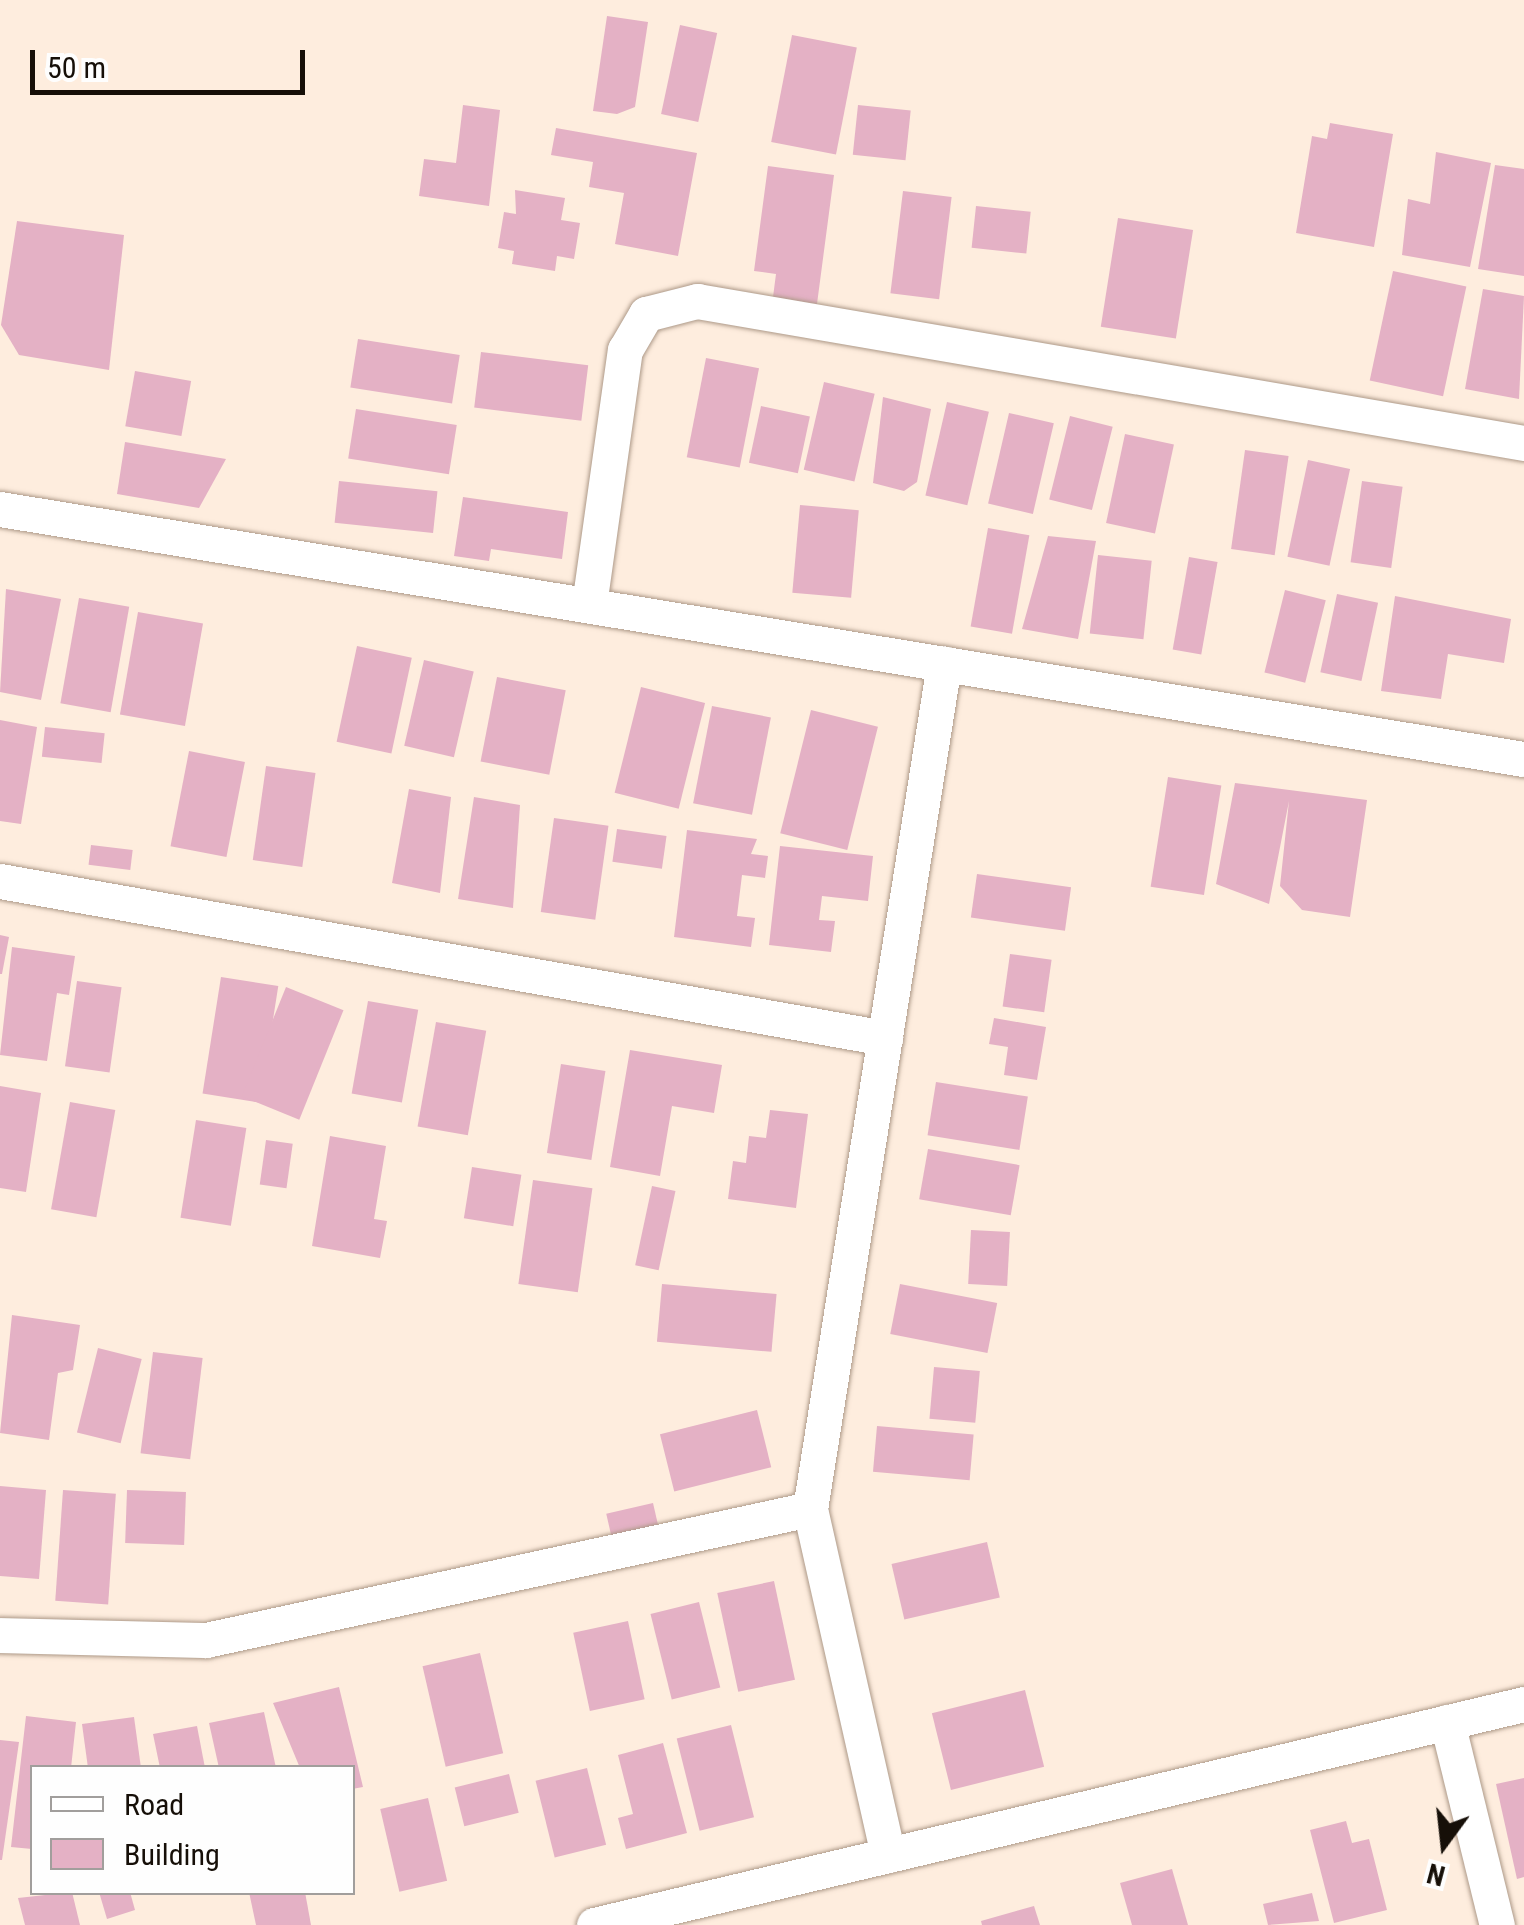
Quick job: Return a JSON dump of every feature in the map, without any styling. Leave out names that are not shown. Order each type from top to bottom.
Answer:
[{"type":"street","points":[[589,605],[625,350],[646,314],[697,301],[1524,443]]},
{"type":"street","points":[[0,509],[1524,759]]},
{"type":"street","points":[[888,1855],[810,1509],[944,664]]},
{"type":"street","points":[[0,881],[885,1038]]},
{"type":"street","points":[[0,1635],[206,1640],[810,1509]]},
{"type":"street","points":[[594,1925],[1524,1704]]},
{"type":"street","points":[[1447,1722],[1497,1925]]},
{"type":"building","points":[[607,16],[648,22],[635,107],[617,114],[593,111]]},
{"type":"building","points":[[680,25],[717,33],[698,122],[661,114]]},
{"type":"building","points":[[792,35],[857,48],[836,155],[771,142]]},
{"type":"building","points":[[463,105],[500,110],[489,206],[419,196],[424,159],[456,163]]},
{"type":"building","points":[[858,105],[911,111],[905,160],[853,155]]},
{"type":"building","points":[[1330,123],[1393,134],[1374,247],[1296,233],[1312,136],[1327,139]]},
{"type":"building","points":[[556,128],[697,153],[678,256],[615,244],[624,193],[589,187],[593,162],[551,155]]},
{"type":"building","points":[[1436,152],[1491,163],[1470,267],[1402,255],[1408,199],[1430,204]]},
{"type":"building","points":[[1495,165],[1524,169],[1524,276],[1478,269]]},
{"type":"building","points":[[768,166],[834,175],[817,304],[773,297],[776,274],[754,271]]},
{"type":"building","points":[[515,190],[565,198],[561,220],[580,223],[574,259],[557,256],[555,271],[512,264],[514,251],[498,248],[504,212],[516,214]]},
{"type":"building","points":[[903,191],[952,197],[939,299],[890,293]]},
{"type":"building","points":[[976,206],[1031,212],[1026,254],[972,248]]},
{"type":"building","points":[[1118,218],[1193,230],[1176,339],[1101,327]]},
{"type":"building","points":[[17,221],[124,235],[109,370],[19,355],[1,325]]},
{"type":"building","points":[[1393,271],[1466,287],[1443,396],[1370,381]]},
{"type":"building","points":[[1483,289],[1524,296],[1519,399],[1465,389]]},
{"type":"building","points":[[358,339],[460,355],[452,404],[350,387]]},
{"type":"building","points":[[481,352],[588,365],[581,421],[474,408]]},
{"type":"building","points":[[706,358],[759,368],[740,467],[687,457]]},
{"type":"building","points":[[135,371],[191,381],[181,436],[125,426]]},
{"type":"building","points":[[824,382],[875,394],[854,481],[804,470]]},
{"type":"building","points":[[883,397],[931,409],[917,482],[904,491],[873,483]]},
{"type":"building","points":[[947,402],[989,412],[967,505],[925,496]]},
{"type":"building","points":[[761,406],[810,416],[798,473],[749,463]]},
{"type":"building","points":[[356,409],[457,425],[449,474],[348,458]]},
{"type":"building","points":[[1009,413],[1054,423],[1033,514],[988,504]]},
{"type":"building","points":[[1070,416],[1113,427],[1092,510],[1049,499]]},
{"type":"building","points":[[1125,434],[1174,444],[1155,533],[1106,523]]},
{"type":"building","points":[[125,442],[226,459],[199,508],[117,494]]},
{"type":"building","points":[[1245,450],[1289,456],[1275,555],[1231,549]]},
{"type":"building","points":[[1308,460],[1350,469],[1329,566],[1287,557]]},
{"type":"building","points":[[339,481],[437,491],[433,533],[335,523]]},
{"type":"building","points":[[1362,481],[1403,487],[1391,568],[1351,562]]},
{"type":"building","points":[[463,497],[568,512],[562,559],[491,549],[489,561],[454,556]]},
{"type":"building","points":[[800,505],[859,510],[851,598],[792,593]]},
{"type":"building","points":[[988,528],[1029,535],[1012,634],[971,626]]},
{"type":"building","points":[[1048,536],[1096,541],[1078,639],[1022,629]]},
{"type":"building","points":[[1098,555],[1152,561],[1143,639],[1090,634]]},
{"type":"building","points":[[1189,557],[1218,562],[1201,655],[1173,650]]},
{"type":"building","points":[[6,589],[61,599],[41,700],[0,692]]},
{"type":"building","points":[[1285,590],[1326,600],[1305,683],[1264,672]]},
{"type":"building","points":[[1337,594],[1378,603],[1361,681],[1320,672]]},
{"type":"building","points":[[1395,596],[1511,619],[1504,663],[1448,654],[1441,699],[1381,691]]},
{"type":"building","points":[[79,598],[129,607],[111,712],[60,703]]},
{"type":"building","points":[[138,612],[203,623],[185,726],[120,714]]},
{"type":"building","points":[[357,646],[412,658],[391,754],[337,742]]},
{"type":"building","points":[[424,660],[474,671],[454,757],[404,746]]},
{"type":"building","points":[[497,677],[566,690],[549,775],[481,761]]},
{"type":"building","points":[[641,687],[705,703],[679,809],[615,793]]},
{"type":"building","points":[[712,706],[771,717],[752,815],[693,803]]},
{"type":"building","points":[[811,710],[878,727],[847,850],[780,833]]},
{"type":"building","points":[[0,720],[37,727],[21,824],[0,821]]},
{"type":"building","points":[[45,727],[105,733],[102,763],[42,757]]},
{"type":"building","points":[[189,751],[245,762],[226,857],[170,846]]},
{"type":"building","points":[[266,766],[316,773],[302,867],[253,860]]},
{"type":"building","points":[[1168,777],[1221,785],[1204,895],[1151,887]]},
{"type":"building","points":[[1235,783],[1367,800],[1350,917],[1302,910],[1280,886],[1289,801],[1269,904],[1216,884]]},
{"type":"building","points":[[409,789],[451,797],[440,893],[392,883]]},
{"type":"building","points":[[474,797],[520,805],[513,908],[458,899]]},
{"type":"building","points":[[554,818],[608,826],[595,920],[541,912]]},
{"type":"building","points":[[617,829],[667,836],[662,869],[612,862]]},
{"type":"building","points":[[687,830],[757,839],[751,854],[768,856],[765,878],[742,875],[737,916],[755,918],[751,947],[674,937]]},
{"type":"building","points":[[91,845],[133,850],[130,870],[89,865]]},
{"type":"building","points":[[780,846],[873,856],[868,901],[822,896],[819,920],[835,921],[831,952],[769,945]]},
{"type":"building","points":[[977,874],[1071,887],[1065,931],[971,918]]},
{"type":"building","points":[[0,935],[9,937],[2,974],[0,974]]},
{"type":"building","points":[[12,947],[75,956],[69,995],[57,993],[47,1061],[0,1055]]},
{"type":"building","points":[[1010,954],[1052,960],[1044,1012],[1003,1006]]},
{"type":"building","points":[[221,977],[278,986],[260,1103],[203,1094]]},
{"type":"building","points":[[77,981],[122,987],[110,1072],[65,1066]]},
{"type":"building","points":[[286,987],[343,1010],[299,1120],[242,1096]]},
{"type":"building","points":[[368,1001],[418,1010],[402,1102],[352,1094]]},
{"type":"building","points":[[994,1018],[1046,1027],[1037,1080],[1004,1075],[1008,1047],[989,1044]]},
{"type":"building","points":[[436,1022],[486,1031],[468,1135],[418,1126]]},
{"type":"building","points":[[630,1050],[722,1065],[714,1113],[672,1106],[660,1176],[610,1167]]},
{"type":"building","points":[[561,1064],[605,1071],[591,1160],[547,1153]]},
{"type":"building","points":[[936,1082],[1028,1097],[1019,1150],[928,1135]]},
{"type":"building","points":[[0,1086],[41,1093],[26,1192],[0,1188]]},
{"type":"building","points":[[70,1102],[115,1110],[96,1217],[51,1209]]},
{"type":"building","points":[[770,1110],[808,1114],[796,1208],[728,1199],[733,1161],[746,1163],[749,1136],[766,1138]]},
{"type":"building","points":[[196,1120],[246,1128],[231,1226],[181,1218]]},
{"type":"building","points":[[330,1136],[386,1146],[374,1219],[387,1221],[380,1258],[312,1246]]},
{"type":"building","points":[[266,1140],[293,1144],[286,1188],[260,1185]]},
{"type":"building","points":[[928,1149],[1020,1165],[1011,1215],[919,1199]]},
{"type":"building","points":[[472,1167],[521,1175],[513,1226],[464,1218]]},
{"type":"building","points":[[533,1180],[592,1188],[578,1292],[518,1284]]},
{"type":"building","points":[[652,1186],[675,1191],[659,1270],[635,1265]]},
{"type":"building","points":[[971,1230],[1010,1232],[1007,1286],[968,1284]]},
{"type":"building","points":[[662,1284],[777,1294],[772,1352],[657,1342]]},
{"type":"building","points":[[900,1284],[997,1303],[987,1353],[890,1334]]},
{"type":"building","points":[[12,1315],[80,1325],[73,1370],[58,1373],[49,1440],[0,1433]]},
{"type":"building","points":[[98,1348],[142,1359],[121,1443],[77,1432]]},
{"type":"building","points":[[153,1352],[203,1358],[190,1459],[141,1453]]},
{"type":"building","points":[[934,1367],[980,1371],[975,1423],[929,1419]]},
{"type":"building","points":[[757,1410],[771,1467],[674,1491],[660,1434]]},
{"type":"building","points":[[877,1426],[974,1434],[970,1480],[873,1472]]},
{"type":"building","points":[[0,1486],[46,1490],[39,1579],[0,1576]]},
{"type":"building","points":[[63,1490],[116,1494],[108,1604],[55,1601]]},
{"type":"building","points":[[127,1490],[186,1492],[184,1545],[125,1543]]},
{"type":"building","points":[[653,1503],[658,1525],[611,1536],[606,1514]]},
{"type":"building","points":[[987,1542],[1000,1598],[904,1620],[892,1564]]},
{"type":"building","points":[[774,1581],[795,1680],[738,1692],[717,1593]]},
{"type":"building","points":[[699,1602],[720,1687],[672,1699],[650,1614]]},
{"type":"building","points":[[628,1621],[645,1699],[590,1711],[573,1633]]},
{"type":"building","points":[[480,1653],[503,1753],[446,1767],[423,1666]]},
{"type":"building","points":[[339,1687],[363,1787],[355,1788],[355,1765],[299,1765],[273,1703]]},
{"type":"building","points":[[1025,1690],[1044,1767],[951,1790],[932,1713]]},
{"type":"building","points":[[264,1712],[275,1765],[218,1765],[209,1723]]},
{"type":"building","points":[[26,1716],[76,1722],[71,1765],[30,1765],[30,1849],[11,1847]]},
{"type":"building","points":[[134,1717],[141,1765],[88,1765],[82,1724]]},
{"type":"building","points":[[731,1725],[754,1817],[700,1831],[677,1739]]},
{"type":"building","points":[[197,1726],[204,1765],[159,1765],[153,1734]]},
{"type":"building","points":[[0,1740],[19,1742],[2,1860],[0,1860]]},
{"type":"building","points":[[663,1743],[687,1833],[626,1849],[618,1818],[633,1814],[618,1755]]},
{"type":"building","points":[[587,1768],[606,1845],[555,1857],[536,1781]]},
{"type":"building","points":[[509,1774],[519,1813],[464,1826],[455,1788]]},
{"type":"building","points":[[1524,1778],[1524,1877],[1517,1879],[1496,1784]]},
{"type":"building","points":[[428,1798],[447,1881],[399,1892],[380,1809]]},
{"type":"building","points":[[1346,1821],[1352,1843],[1369,1839],[1387,1910],[1334,1923],[1310,1830]]},
{"type":"building","points":[[1172,1869],[1188,1925],[1132,1925],[1120,1883]]},
{"type":"building","points":[[1312,1893],[1319,1921],[1268,1925],[1263,1904]]},
{"type":"building","points":[[73,1895],[80,1925],[25,1925],[18,1898]]},
{"type":"building","points":[[100,1895],[131,1895],[135,1910],[107,1919]]},
{"type":"building","points":[[250,1895],[306,1895],[311,1925],[256,1925]]},
{"type":"building","points":[[1034,1906],[1040,1925],[982,1925],[981,1921]]}]
